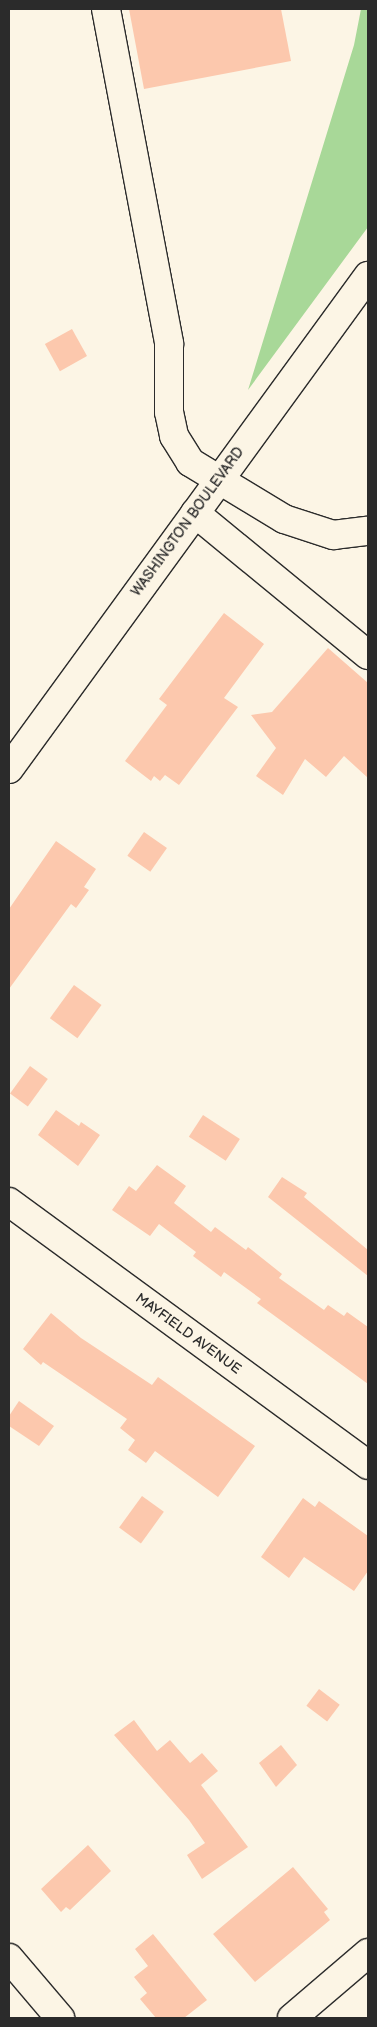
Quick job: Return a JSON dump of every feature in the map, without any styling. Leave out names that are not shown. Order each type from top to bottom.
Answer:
[{"type":"street","points":[[106,9],[169,344],[169,412],[174,436],[190,462],[218,481],[292,522],[333,535],[368,531]]},
{"type":"street","name":"WASHINGTON BOULEVARD","points":[[9,769],[368,276]]},
{"type":"street","points":[[195,513],[368,655]]},
{"type":"street","name":"MAYFIELD AVENUE","points":[[9,1202],[368,1465]]},
{"type":"street","points":[[292,2018],[368,1953]]},
{"type":"street","points":[[9,1958],[60,2018]]},
{"type":"green space","points":[[361,9],[368,9],[368,227],[248,390],[354,45]]},
{"type":"building","points":[[129,9],[281,9],[291,61],[144,89]]},
{"type":"building","points":[[72,329],[87,356],[60,371],[45,344]]},
{"type":"building","points":[[224,613],[264,644],[224,698],[238,707],[179,785],[165,775],[160,781],[154,776],[151,781],[125,761],[167,705],[159,699]]},
{"type":"building","points":[[328,648],[368,683],[368,778],[344,756],[326,777],[305,759],[283,795],[256,776],[276,748],[251,715],[272,712]]},
{"type":"building","points":[[144,832],[167,848],[150,872],[127,856]]},
{"type":"building","points":[[56,841],[96,869],[84,887],[89,890],[76,908],[71,904],[9,989],[9,909]]},
{"type":"building","points":[[74,985],[102,1005],[77,1038],[50,1018]]},
{"type":"building","points":[[30,1066],[48,1079],[28,1106],[10,1094]]},
{"type":"building","points":[[56,1110],[79,1126],[81,1122],[100,1135],[78,1166],[38,1135]]},
{"type":"building","points":[[203,1115],[240,1139],[226,1161],[189,1137]]},
{"type":"building","points":[[157,1165],[186,1186],[174,1203],[211,1232],[215,1227],[246,1250],[248,1247],[282,1274],[279,1278],[324,1310],[328,1305],[344,1316],[347,1312],[368,1327],[368,1384],[257,1303],[261,1299],[224,1272],[221,1277],[193,1256],[196,1252],[159,1224],[150,1236],[112,1210],[129,1186],[136,1191]]},
{"type":"building","points":[[282,1177],[307,1193],[304,1197],[368,1250],[368,1276],[268,1197]]},
{"type":"building","points":[[51,1313],[81,1338],[152,1385],[158,1377],[255,1446],[218,1497],[155,1451],[146,1463],[128,1450],[135,1440],[120,1428],[127,1419],[43,1362],[41,1365],[23,1349]]},
{"type":"building","points":[[19,1401],[54,1426],[39,1446],[9,1426],[9,1416]]},
{"type":"building","points":[[142,1496],[164,1512],[141,1543],[119,1528]]},
{"type":"building","points":[[303,1498],[315,1507],[319,1501],[368,1536],[368,1571],[354,1591],[304,1557],[289,1578],[261,1557]]},
{"type":"building","points":[[319,1689],[340,1705],[327,1721],[306,1706]]},
{"type":"building","points":[[134,1720],[157,1751],[170,1740],[190,1763],[202,1753],[218,1771],[201,1785],[248,1847],[202,1879],[187,1855],[205,1843],[189,1820],[114,1735]]},
{"type":"building","points":[[281,1745],[297,1765],[276,1787],[259,1763]]},
{"type":"building","points":[[88,1845],[111,1871],[70,1910],[66,1907],[61,1912],[41,1889]]},
{"type":"building","points":[[293,1867],[328,1909],[324,1912],[330,1920],[255,1982],[213,1934]]},
{"type":"building","points":[[153,1934],[207,2000],[184,2018],[156,2018],[140,1999],[147,1993],[134,1977],[148,1966],[135,1949]]}]
